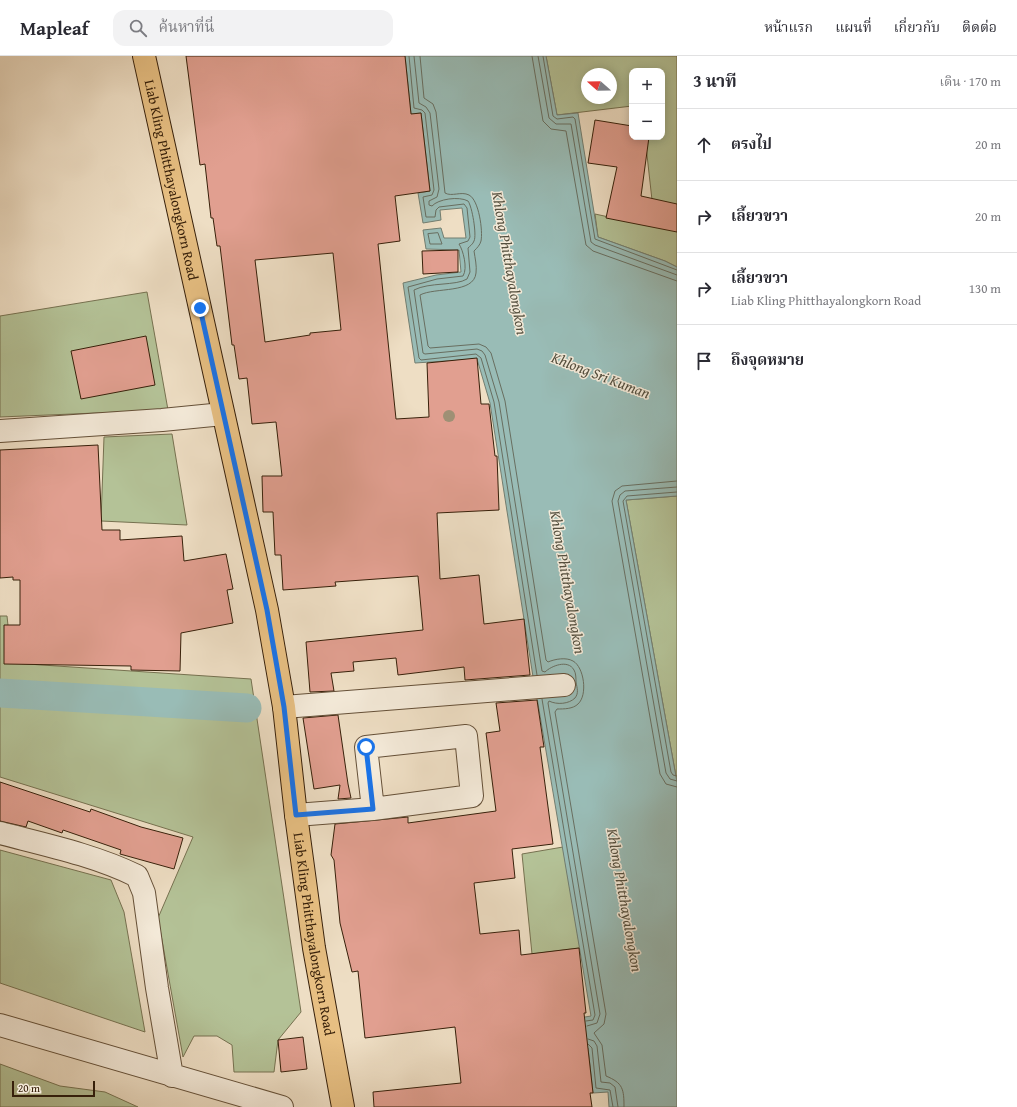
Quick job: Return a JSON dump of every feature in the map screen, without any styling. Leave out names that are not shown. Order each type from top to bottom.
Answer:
[{"type":"main road","name":"Liab Kling Phitthayalongkorn Road","points":[[144,56],[267,610],[284,707],[296,815],[314,948],[343,1107]]},
{"type":"lane","points":[[0,431],[162,420],[223,414]]},
{"type":"lane","points":[[284,707],[564,685]]},
{"type":"lane","points":[[296,815],[373,809],[472,796],[466,736],[366,747],[373,809]]},
{"type":"lane","points":[[0,833],[80,854],[118,866],[137,876],[144,893],[157,988],[172,1076]]},
{"type":"lane","points":[[0,1026],[282,1107]]},
{"type":"green space","points":[[546,56],[677,56],[677,267],[665,261],[598,237],[595,214],[655,227],[645,140],[665,140],[665,68],[629,68],[629,106],[557,115]]},
{"type":"green space","points":[[147,292],[168,410],[0,417],[0,316]]},
{"type":"green space","points":[[172,434],[187,525],[101,521],[104,437]]},
{"type":"green space","points":[[677,496],[677,782],[626,500]]},
{"type":"green space","points":[[0,616],[7,616],[12,663],[251,679],[301,1012],[278,1040],[274,1072],[234,1072],[232,1045],[217,1036],[194,1036],[183,1057],[158,918],[193,837],[0,777]]},
{"type":"green space","points":[[563,847],[580,948],[532,954],[522,854]]},
{"type":"green space","points":[[0,850],[111,880],[124,912],[145,1032],[0,983]]},
{"type":"green space","points":[[0,1064],[60,1086],[105,1092],[138,1107],[0,1107]]},
{"type":"water","points":[[405,56],[546,56],[557,115],[578,113],[598,237],[665,261],[677,267],[677,496],[626,500],[677,782],[677,1107],[609,1107],[608,1092],[593,1093],[588,1048],[561,1021],[591,1016],[536,692],[569,693],[566,674],[554,675],[534,683],[490,403],[477,359],[415,363],[403,283],[436,275],[461,272],[459,250],[426,249],[423,230],[441,228],[444,238],[466,238],[462,208],[440,210],[441,220],[423,223],[418,193],[430,191],[421,113],[411,114]]},
{"type":"building","points":[[186,56],[405,56],[411,114],[421,113],[430,191],[395,196],[400,241],[378,244],[396,419],[429,417],[427,363],[477,358],[481,404],[489,404],[495,456],[497,456],[499,510],[437,513],[440,579],[479,575],[484,624],[524,619],[530,675],[465,680],[464,667],[398,675],[396,658],[353,662],[354,671],[331,673],[334,691],[310,692],[306,642],[423,630],[418,576],[335,582],[336,586],[283,590],[281,555],[275,555],[273,512],[263,512],[262,476],[282,476],[276,422],[252,424],[247,378],[239,379],[234,345],[232,345],[220,246],[217,246],[213,218],[211,218],[205,164],[200,165]],"holes":[[[333,253],[341,330],[310,333],[310,335],[265,342],[255,260]]]},
{"type":"building","points":[[595,120],[629,126],[629,140],[649,140],[641,196],[677,204],[677,232],[606,218],[617,167],[588,163]]},
{"type":"building","points":[[458,250],[458,272],[423,274],[422,251]]},
{"type":"building","points":[[146,336],[155,385],[81,399],[71,351]]},
{"type":"building","points":[[98,445],[102,530],[120,530],[120,540],[182,536],[184,561],[226,554],[233,589],[227,590],[233,623],[181,633],[180,671],[131,670],[131,666],[4,664],[4,625],[20,625],[20,580],[13,580],[13,577],[0,578],[0,450]]},
{"type":"building","points":[[537,700],[544,747],[540,747],[553,844],[512,849],[515,878],[474,883],[480,934],[519,930],[521,955],[579,948],[586,1013],[584,1013],[593,1093],[590,1093],[592,1107],[374,1107],[373,1092],[461,1083],[455,1027],[365,1038],[358,971],[352,972],[340,923],[334,860],[331,855],[335,824],[408,817],[408,823],[496,811],[486,733],[500,731],[496,703]]},
{"type":"building","points":[[338,715],[351,798],[338,799],[340,785],[314,789],[303,718]]},
{"type":"building","points":[[0,782],[90,812],[91,809],[141,827],[183,838],[174,869],[120,854],[121,850],[63,830],[62,833],[28,821],[26,827],[0,821]]},
{"type":"building","points":[[303,1037],[307,1069],[281,1072],[278,1040]]},
{"type":"waterway","points":[[0,693],[247,708]]},
{"type":"route","points":[[200,308],[267,610],[284,707],[296,815],[373,809],[366,747]]},
{"type":"water label","name":"Khlong Phitthayalongkon","points":[[510,263]]},
{"type":"water label","name":"Khlong Sri Kuman","points":[[601,375]]},
{"type":"water label","name":"Khlong Phitthayalongkon","points":[[568,582]]},
{"type":"water label","name":"Khlong Phitthayalongkon","points":[[625,900]]}]
